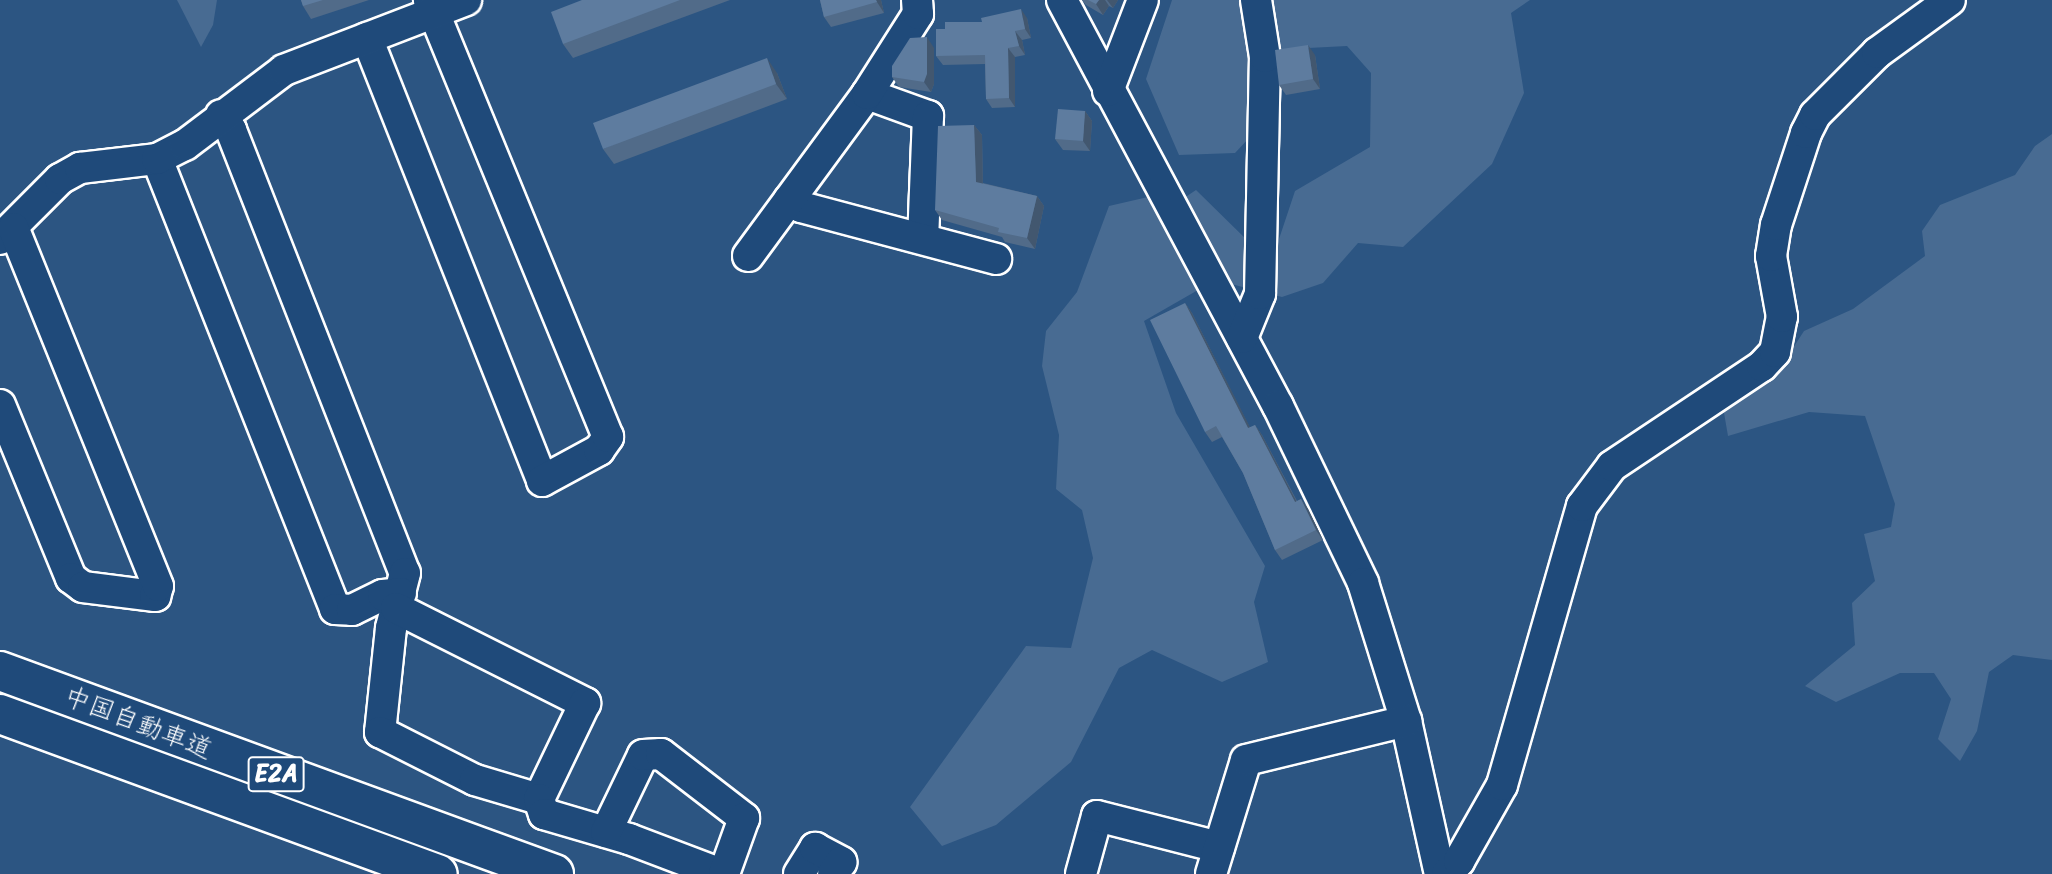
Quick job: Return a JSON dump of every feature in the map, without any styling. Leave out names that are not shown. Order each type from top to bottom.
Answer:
[{"type":"highway","name":"中国自動車道","points":[[0,671],[554,874]]},
{"type":"highway","name":"中国自動車道","points":[[0,714],[438,874]]},
{"type":"street","points":[[0,405],[71,578],[83,587],[155,596],[158,586],[6,234],[60,179],[80,168],[157,159],[185,145],[221,115],[284,70],[367,38],[432,7],[466,0]]},
{"type":"street","points":[[748,256],[867,94],[918,14],[917,0]]},
{"type":"street","points":[[1062,0],[1108,91],[1242,338],[1363,583],[1406,721],[1440,874]]},
{"type":"street","points":[[1108,91],[1143,0]]},
{"type":"street","points":[[1242,338],[1260,294],[1265,57],[1256,0]]},
{"type":"street","points":[[1447,874],[1459,861],[1502,785],[1582,506],[1612,466],[1762,366],[1775,352],[1782,317],[1771,256],[1776,225],[1806,133],[1815,115],[1877,53],[1950,0]]},
{"type":"street","points":[[367,38],[542,481],[599,450],[608,437],[432,7]]},
{"type":"street","points":[[867,94],[928,116],[923,238]]},
{"type":"street","points":[[221,115],[230,130],[405,573],[380,732],[475,780],[539,799]]},
{"type":"street","points":[[157,159],[335,608],[352,610],[383,595],[399,600],[586,703],[539,799],[544,814],[606,832],[722,874],[744,818],[661,754],[643,755],[606,832]]},
{"type":"street","points":[[789,200],[801,208],[996,259]]},
{"type":"street","points":[[1081,874],[1097,816],[1215,861],[1246,760],[1406,721]]},
{"type":"street","points":[[799,874],[815,848],[841,862],[833,874]]},
{"type":"shaded area","points":[[177,0],[217,0],[213,25],[201,47]]},
{"type":"shaded area","points":[[1172,0],[1530,0],[1511,13],[1524,93],[1492,164],[1403,247],[1358,243],[1323,283],[1282,297],[1227,283],[1181,200],[1196,190],[1250,243],[1278,242],[1295,191],[1370,147],[1371,73],[1347,46],[1289,49],[1250,137],[1235,153],[1179,155],[1146,79]]},
{"type":"shaded area","points":[[2052,134],[2052,660],[2013,655],[1989,672],[1977,731],[1960,761],[1938,739],[1951,699],[1934,673],[1900,673],[1836,702],[1805,686],[1855,645],[1852,603],[1875,581],[1864,534],[1891,527],[1895,504],[1865,416],[1809,412],[1728,436],[1723,407],[1780,368],[1804,331],[1853,309],[1925,256],[1922,231],[1940,205],[2015,175],[2035,146]]},
{"type":"shaded area","points":[[1148,197],[1198,290],[1144,321],[1176,413],[1265,566],[1254,602],[1268,662],[1222,682],[1152,650],[1119,668],[1071,762],[996,825],[942,846],[910,807],[1026,646],[1071,648],[1093,558],[1082,510],[1056,489],[1059,435],[1042,366],[1046,331],[1077,292],[1109,206]]},
{"type":"building","points":[[301,0],[323,0],[303,6]]},
{"type":"building","points":[[582,0],[680,0],[563,44],[551,12]]},
{"type":"building","points":[[820,0],[876,0],[877,2],[824,17]]},
{"type":"building","points":[[1021,9],[1025,29],[1015,31],[1019,46],[1008,48],[1009,98],[986,99],[985,55],[936,56],[936,29],[945,29],[945,22],[982,22],[981,18]]},
{"type":"building","points":[[927,37],[927,74],[924,82],[892,77],[892,66],[910,38]]},
{"type":"building","points":[[1308,45],[1313,79],[1279,85],[1275,50]]},
{"type":"building","points":[[767,58],[776,84],[603,149],[593,123]]},
{"type":"building","points":[[1058,109],[1085,111],[1083,141],[1055,139]]},
{"type":"building","points":[[974,125],[976,182],[1037,196],[1027,238],[998,232],[999,228],[935,210],[938,126]]},
{"type":"building","points":[[1185,303],[1248,428],[1255,425],[1295,502],[1301,499],[1316,530],[1275,550],[1243,473],[1216,426],[1205,432],[1150,320]]}]
